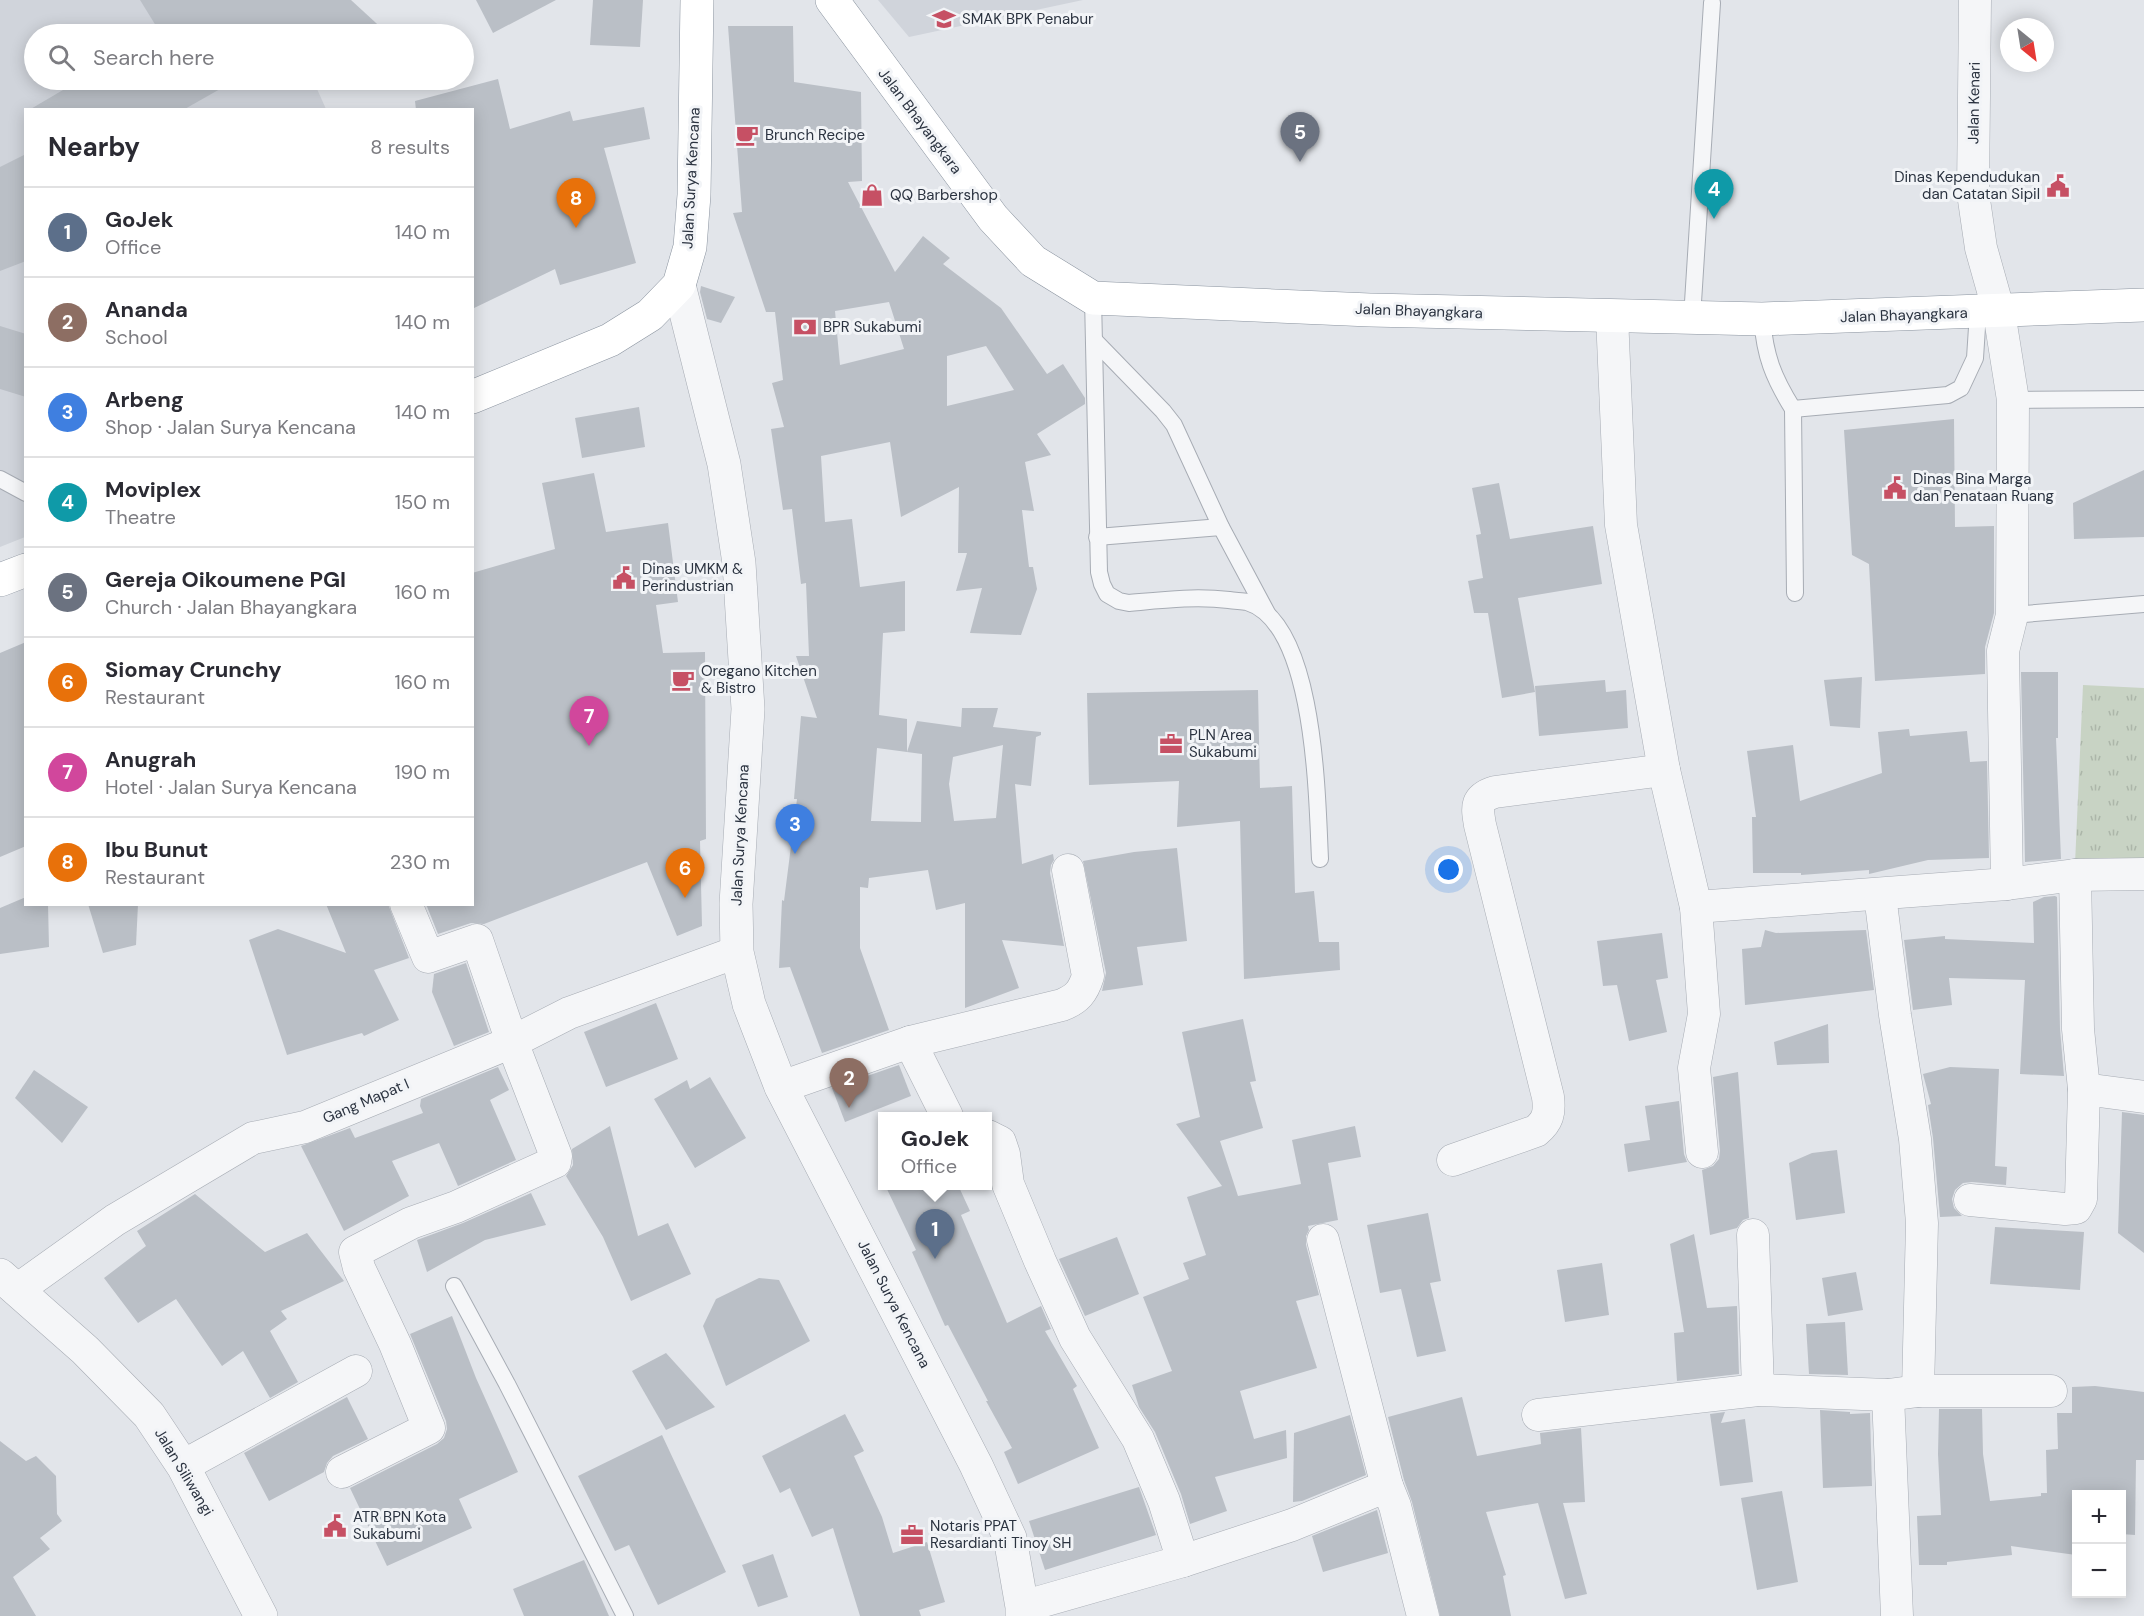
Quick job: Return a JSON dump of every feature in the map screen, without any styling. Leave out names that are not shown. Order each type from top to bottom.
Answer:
[{"type":"highway","name":"Jalan Surya Kencana","points":[[680,285],[690,248],[694,195],[697,0]]},
{"type":"highway","name":"Jalan Bhayangkara","points":[[832,0],[993,218],[1033,261],[1093,298],[1370,310],[1762,319],[2144,305]]},
{"type":"highway","points":[[474,396],[610,340],[650,315],[680,285]]},
{"type":"street","name":"Jalan Kenari","points":[[1975,0],[1973,193],[1988,312],[2013,400],[2012,615],[2003,651],[2007,884]]},
{"type":"street","name":"Jalan Surya Kencana","points":[[680,285],[724,464],[739,563],[748,709],[736,904],[737,952],[749,1004],[781,1087],[971,1454],[1010,1538],[1022,1612]]},
{"type":"street","points":[[1612,316],[1621,525],[1664,770],[1696,907],[1704,1014],[1694,1068],[1702,1152]]},
{"type":"street","points":[[1453,1160],[1536,1131],[1546,1123],[1550,1111],[1480,825],[1479,802],[1485,795],[1495,792],[1664,770]]},
{"type":"street","points":[[781,1087],[910,1042],[1062,1005],[1075,999],[1083,989],[1088,976],[1068,870]]},
{"type":"street","points":[[1696,907],[1880,895],[2007,884],[2075,875],[2144,874]]},
{"type":"street","points":[[1970,1200],[2043,1208],[2076,1208],[2081,1200],[2084,1089],[2078,1029],[2075,875]]},
{"type":"street","points":[[1880,895],[1895,1015],[1915,1139],[1922,1212],[1918,1391]]},
{"type":"street","points":[[342,1472],[429,1428],[395,1344],[359,1268],[355,1252],[411,1223],[456,1207],[555,1162],[556,1156],[512,1042],[477,940],[428,957],[407,906]]},
{"type":"street","name":"Gang Mapat I","points":[[9,1283],[253,1138],[305,1127],[512,1042],[568,1013],[737,952]]},
{"type":"street","points":[[910,1042],[945,1112]]},
{"type":"street","points":[[2084,1089],[2144,1097]]},
{"type":"street","points":[[992,1138],[1000,1142],[1008,1184],[1075,1338],[1138,1439],[1164,1501],[1183,1561]]},
{"type":"street","points":[[1753,1235],[1758,1390]]},
{"type":"street","points":[[1323,1239],[1423,1616]]},
{"type":"street","name":"Jalan Siliwangi","points":[[9,1283],[85,1350],[149,1415],[183,1466],[261,1616]]},
{"type":"street","points":[[183,1466],[356,1371]]},
{"type":"street","points":[[1538,1415],[1758,1390],[1888,1395],[1918,1391],[2051,1391]]},
{"type":"street","points":[[1888,1395],[1897,1616]]},
{"type":"street","points":[[1022,1612],[1292,1525],[1387,1486]]},
{"type":"lane","points":[[1692,318],[1712,3]]},
{"type":"lane","points":[[1093,298],[1097,537],[1102,584],[1107,594],[1119,601],[1129,603],[1203,597],[1247,602],[1267,613]]},
{"type":"lane","points":[[1793,409],[1948,395],[1961,388],[1975,358],[1988,312]]},
{"type":"lane","points":[[1762,319],[1764,349],[1779,387],[1793,409],[1795,593]]},
{"type":"lane","points":[[1094,340],[1174,425],[1221,527],[1267,613],[1282,631],[1302,681],[1311,732],[1320,859]]},
{"type":"lane","points":[[2013,400],[2144,399]]},
{"type":"lane","points":[[0,480],[24,492]]},
{"type":"lane","points":[[1097,537],[1221,527]]},
{"type":"lane","points":[[2012,615],[2144,604]]},
{"type":"lane","points":[[454,1286],[507,1384],[624,1616]]},
{"type":"shaded area","points":[[0,0],[278,0],[289,24],[24,24],[24,90],[317,90],[326,108],[24,108],[24,537],[0,547]]},
{"type":"shaded area","name":"SMAK BPK Penabur","points":[[878,0],[1083,0],[909,37]]},
{"type":"green space","points":[[2083,685],[2144,688],[2144,863],[2075,864]]},
{"type":"building","points":[[140,0],[351,0],[377,24],[155,24]]},
{"type":"building","points":[[476,0],[556,0],[493,33]]},
{"type":"building","points":[[593,0],[643,0],[640,47],[590,45]]},
{"type":"building","points":[[728,26],[793,26],[794,82],[861,92],[862,181],[848,182],[895,272],[923,236],[950,258],[943,264],[1001,308],[1047,374],[1063,364],[1085,398],[1085,404],[1037,434],[1051,455],[1025,462],[1034,511],[1022,510],[1029,567],[1033,567],[1037,589],[1021,635],[970,633],[982,588],[956,591],[967,553],[958,553],[959,487],[901,517],[890,442],[821,456],[825,522],[852,519],[860,587],[905,581],[905,631],[883,633],[879,715],[907,719],[907,752],[917,721],[961,727],[962,708],[998,708],[993,727],[1041,732],[1041,735],[1036,737],[1031,786],[1015,784],[1022,864],[1053,854],[1054,860],[1050,873],[1064,946],[1002,940],[1019,988],[965,1008],[965,903],[936,910],[928,870],[869,878],[868,888],[860,887],[860,948],[889,1030],[822,1053],[790,967],[779,968],[782,900],[784,901],[797,799],[794,799],[801,716],[817,718],[796,656],[809,656],[806,583],[801,584],[792,509],[783,510],[771,429],[784,427],[772,383],[783,380],[775,312],[766,312],[733,213],[742,212]],"holes":[[[889,302],[904,349],[840,365],[835,311]],[[986,346],[1014,390],[947,406],[947,356]],[[1003,745],[996,818],[954,821],[949,784],[953,757]],[[877,748],[922,754],[921,822],[871,821]]]},
{"type":"building","points":[[498,79],[510,129],[570,111],[573,121],[644,107],[650,139],[604,148],[636,263],[560,285],[555,269],[474,308],[474,108],[416,108],[415,101],[456,90],[474,90],[474,85]]},
{"type":"building","points":[[63,90],[218,90],[187,108],[32,108]]},
{"type":"building","points":[[24,155],[24,262],[0,271],[0,167]]},
{"type":"building","points":[[701,286],[735,297],[721,323],[707,319],[700,292]]},
{"type":"building","points":[[0,326],[24,333],[24,396],[0,389]]},
{"type":"building","points":[[639,407],[645,447],[582,458],[575,418]]},
{"type":"building","points":[[1954,419],[1955,527],[1994,526],[1994,613],[1985,647],[1985,674],[1875,681],[1869,564],[1852,555],[1844,430]]},
{"type":"building","points":[[2144,470],[2144,537],[2074,539],[2073,503]]},
{"type":"building","points":[[594,473],[606,532],[668,523],[678,602],[656,605],[663,653],[705,652],[706,839],[700,841],[702,926],[677,936],[647,862],[484,924],[471,923],[438,934],[427,906],[474,906],[474,572],[555,549],[542,483]]},
{"type":"building","points":[[1499,483],[1510,539],[1593,526],[1602,584],[1518,598],[1535,692],[1502,698],[1488,613],[1474,613],[1468,581],[1483,578],[1476,535],[1481,534],[1472,488]]},
{"type":"building","points":[[24,643],[24,847],[0,857],[0,653]]},
{"type":"building","points":[[2021,672],[2058,672],[2058,738],[2056,738],[2061,859],[2025,862]]},
{"type":"building","points":[[1862,677],[1860,728],[1830,726],[1824,680]]},
{"type":"building","points":[[1605,680],[1606,692],[1626,690],[1628,728],[1539,736],[1535,686]]},
{"type":"building","points":[[1258,690],[1260,788],[1292,786],[1295,893],[1314,891],[1319,942],[1339,942],[1340,970],[1244,979],[1240,821],[1177,827],[1179,781],[1089,785],[1087,693]]},
{"type":"building","points":[[1909,729],[1910,736],[1967,731],[1970,762],[1987,761],[1989,858],[1928,860],[1869,874],[1869,870],[1801,875],[1801,873],[1753,873],[1752,817],[1756,817],[1747,751],[1793,745],[1800,801],[1882,773],[1878,732]]},
{"type":"building","points":[[1177,848],[1187,941],[1137,947],[1143,985],[1102,991],[1106,973],[1083,861],[1134,852]]},
{"type":"building","points":[[2044,897],[2057,897],[2060,1029],[2064,1076],[2020,1074],[2025,980],[1949,978],[1952,1005],[1913,1010],[1904,940],[1945,936],[1945,939],[2034,943],[2033,902]]},
{"type":"building","points":[[24,898],[24,906],[48,906],[49,947],[0,954],[0,908]]},
{"type":"building","points":[[89,906],[138,906],[136,945],[103,953]]},
{"type":"building","points":[[327,906],[389,906],[409,958],[374,970],[399,1020],[364,1036],[362,1033],[287,1055],[249,940],[278,929],[346,953]]},
{"type":"building","points":[[1765,930],[1776,933],[1866,930],[1874,990],[1745,1005],[1742,949],[1761,947]]},
{"type":"building","points":[[1662,933],[1668,978],[1656,980],[1667,1032],[1629,1041],[1617,985],[1603,986],[1597,941]]},
{"type":"building","points":[[466,963],[489,1032],[454,1046],[432,992],[434,974]]},
{"type":"building","points":[[656,1003],[678,1059],[606,1087],[584,1032]]},
{"type":"building","points":[[1243,1019],[1256,1081],[1250,1082],[1263,1128],[1220,1141],[1238,1196],[1301,1184],[1292,1140],[1355,1126],[1361,1157],[1328,1163],[1338,1220],[1308,1226],[1306,1245],[1319,1295],[1296,1301],[1317,1368],[1240,1391],[1254,1439],[1286,1430],[1287,1458],[1215,1477],[1227,1511],[1190,1524],[1181,1494],[1155,1432],[1139,1407],[1132,1385],[1172,1371],[1143,1297],[1189,1279],[1183,1263],[1206,1255],[1187,1197],[1222,1186],[1176,1124],[1200,1117],[1182,1032]]},
{"type":"building","points":[[1828,1024],[1829,1063],[1777,1065],[1774,1042]]},
{"type":"building","points":[[899,1065],[911,1096],[845,1122],[832,1088]]},
{"type":"building","points":[[498,1067],[509,1090],[490,1100],[516,1160],[458,1186],[439,1143],[392,1161],[409,1196],[344,1231],[301,1146],[350,1128],[355,1138],[423,1113],[420,1106],[421,1099]]},
{"type":"building","points":[[1950,1067],[1999,1069],[1995,1166],[2007,1167],[2006,1185],[1963,1183],[1955,1190],[1952,1199],[1954,1208],[1962,1216],[1940,1217],[1928,1105],[1931,1104],[1923,1074]]},
{"type":"building","points":[[34,1070],[88,1107],[62,1143],[15,1098]]},
{"type":"building","points":[[1738,1072],[1749,1218],[1743,1220],[1737,1228],[1710,1235],[1702,1170],[1713,1166],[1719,1159],[1720,1151],[1713,1077]]},
{"type":"building","points":[[710,1077],[746,1138],[695,1168],[654,1099],[687,1080],[690,1089]]},
{"type":"building","points":[[1679,1101],[1684,1154],[1687,1162],[1628,1172],[1624,1144],[1650,1140],[1645,1106]]},
{"type":"building","points":[[2122,1112],[2144,1115],[2144,1253],[2118,1233]]},
{"type":"building","points":[[610,1126],[638,1236],[668,1223],[691,1274],[631,1301],[603,1237],[566,1176],[573,1165],[572,1149]]},
{"type":"building","points":[[1837,1150],[1845,1213],[1796,1220],[1789,1163],[1812,1153]]},
{"type":"building","points":[[887,1190],[960,1190],[970,1211],[961,1215],[1007,1323],[1041,1306],[1051,1329],[1045,1331],[1077,1386],[1073,1389],[1099,1448],[1018,1484],[1004,1452],[1012,1448],[948,1325],[945,1326],[912,1252],[916,1250]]},
{"type":"building","points":[[531,1193],[546,1225],[485,1240],[427,1272],[417,1240],[463,1223]]},
{"type":"building","points":[[195,1194],[265,1252],[307,1233],[344,1281],[281,1311],[287,1319],[270,1331],[298,1382],[270,1398],[243,1351],[222,1366],[176,1299],[138,1323],[104,1278],[146,1246],[137,1231]]},
{"type":"building","points":[[1428,1213],[1441,1281],[1430,1283],[1446,1351],[1417,1357],[1401,1289],[1380,1293],[1367,1225]]},
{"type":"building","points":[[1995,1227],[2084,1232],[2080,1290],[1990,1284]]},
{"type":"building","points":[[1694,1234],[1707,1308],[1737,1306],[1739,1374],[1677,1381],[1674,1333],[1684,1332],[1670,1244]]},
{"type":"building","points":[[1117,1237],[1139,1294],[1085,1316],[1059,1259]]},
{"type":"building","points":[[1602,1263],[1609,1315],[1565,1322],[1557,1270]]},
{"type":"building","points":[[1856,1272],[1863,1310],[1828,1316],[1822,1278]]},
{"type":"building","points":[[759,1278],[779,1280],[810,1341],[726,1386],[703,1326],[716,1299]]},
{"type":"building","points":[[452,1316],[476,1378],[518,1472],[459,1499],[472,1528],[387,1566],[350,1488],[437,1444],[444,1438],[447,1429],[446,1421],[410,1334]]},
{"type":"building","points":[[1845,1322],[1848,1375],[1809,1374],[1806,1324]]},
{"type":"building","points":[[666,1353],[715,1407],[666,1430],[632,1371]]},
{"type":"building","points":[[2095,1386],[2144,1392],[2144,1460],[2136,1460],[2135,1535],[2126,1534],[2126,1490],[2072,1490],[2072,1554],[2011,1546],[2012,1555],[1947,1562],[1947,1565],[1919,1565],[1917,1516],[1941,1515],[1938,1454],[1939,1409],[1982,1409],[1983,1454],[1990,1501],[2041,1496],[2041,1493],[2047,1493],[2046,1450],[2058,1449],[2057,1413],[2072,1413],[2072,1387]]},
{"type":"building","points":[[347,1397],[368,1439],[333,1456],[324,1472],[269,1501],[244,1453]]},
{"type":"building","points":[[1462,1397],[1477,1456],[1541,1444],[1540,1433],[1581,1428],[1585,1502],[1563,1503],[1587,1594],[1565,1599],[1538,1503],[1486,1512],[1506,1575],[1503,1576],[1511,1616],[1440,1616],[1388,1417]]},
{"type":"building","points":[[1820,1410],[1850,1412],[1850,1414],[1870,1413],[1872,1486],[1823,1488]]},
{"type":"building","points":[[1725,1412],[1721,1423],[1745,1419],[1753,1482],[1720,1486],[1710,1414]]},
{"type":"building","points":[[845,1414],[864,1451],[854,1456],[882,1517],[893,1553],[927,1542],[945,1602],[919,1610],[921,1616],[860,1616],[833,1528],[812,1537],[790,1488],[780,1493],[762,1456]]},
{"type":"building","points":[[1350,1415],[1366,1475],[1302,1501],[1293,1502],[1294,1433]]},
{"type":"building","points":[[662,1435],[726,1572],[658,1605],[629,1545],[615,1551],[578,1476]]},
{"type":"building","points":[[0,1441],[26,1461],[36,1456],[56,1476],[57,1514],[62,1521],[40,1538],[50,1549],[13,1577],[36,1616],[0,1616]]},
{"type":"building","points":[[1139,1487],[1156,1535],[1045,1570],[1029,1521]]},
{"type":"building","points":[[1782,1491],[1798,1582],[1757,1590],[1741,1498]]},
{"type":"building","points":[[1377,1510],[1388,1553],[1323,1572],[1312,1536]]},
{"type":"building","points":[[773,1554],[788,1597],[758,1607],[742,1565]]},
{"type":"building","points":[[584,1560],[609,1616],[524,1616],[513,1589]]},
{"type":"place","name":"SMAK BPK Penabur","points":[[944,19]]},
{"type":"place","name":"Brunch Recipe","points":[[747,135]]},
{"type":"place","name":"Gereja Oikoumene PGI","points":[[1300,162]]},
{"type":"place","name":"Dinas Kependudukan dan Catatan Sipil","points":[[2058,186]]},
{"type":"place","name":"QQ Barbershop","points":[[872,195]]},
{"type":"place","name":"Moviplex","points":[[1714,219]]},
{"type":"place","name":"Ibu Bunut","points":[[576,228]]},
{"type":"place","name":"BPR Sukabumi","points":[[805,327]]},
{"type":"place","name":"Dinas Bina Marga dan Penataan Ruang","points":[[1895,488]]},
{"type":"place","name":"Dinas UMKM & Perindustrian","points":[[624,578]]},
{"type":"place","name":"Oregano Kitchen & Bistro","points":[[683,680]]},
{"type":"place","name":"PLN Area Sukabumi","points":[[1171,744]]},
{"type":"place","name":"Anugrah","points":[[589,746]]},
{"type":"place","name":"Arbeng","points":[[795,854]]},
{"type":"place","name":"Siomay Crunchy","points":[[685,898]]},
{"type":"place","name":"Ananda","points":[[849,1108]]},
{"type":"place","name":"GoJek","points":[[935,1259]]},
{"type":"place","name":"ATR BPN Kota Sukabumi","points":[[335,1526]]},
{"type":"place","name":"Notaris PPAT Resardianti Tinoy SH","points":[[912,1535]]}]
